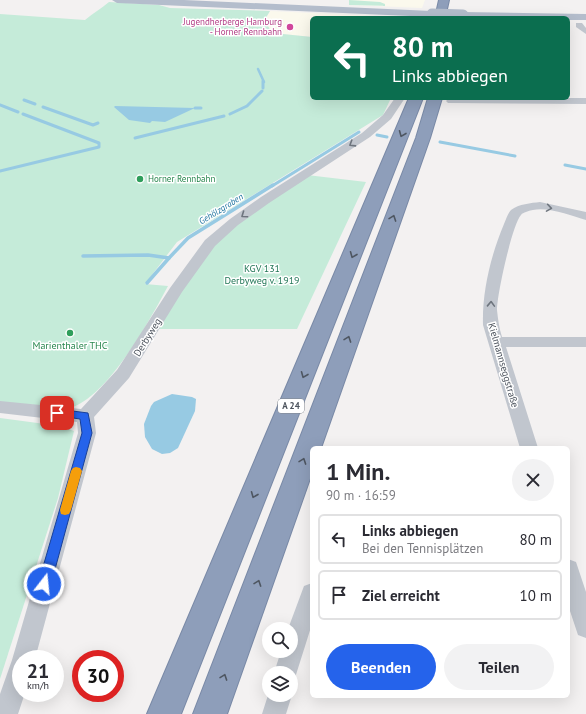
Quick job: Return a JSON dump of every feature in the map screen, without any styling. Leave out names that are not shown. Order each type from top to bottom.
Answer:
[{"type":"highway","points":[[436,16],[444,0]]},
{"type":"highway","points":[[455,6],[458,16]]},
{"type":"highway","name":"A 24","points":[[164,714],[415,100]]},
{"type":"highway","points":[[210,714],[423,138],[433,100]]},
{"type":"main road","points":[[117,0],[171,1],[420,16],[458,16]]},
{"type":"main road","points":[[570,20],[583,21]]},
{"type":"street","points":[[583,21],[586,32]]},
{"type":"street","name":"Derbyweg","points":[[85,416],[123,374],[170,299],[199,257],[222,231],[284,187],[366,136],[387,118],[399,100]]},
{"type":"street","points":[[451,101],[586,101]]},
{"type":"street","name":"Kielmannseggstraße","points":[[528,446],[491,325],[490,301],[504,240],[515,213],[527,207],[539,206],[553,208],[586,216]]},
{"type":"street","points":[[496,342],[586,342]]},
{"type":"street","points":[[0,407],[85,416],[87,433],[26,650]]},
{"type":"street","points":[[570,579],[586,627]]},
{"type":"street","points":[[288,666],[310,598]]},
{"type":"street","points":[[6,714],[12,695]]},
{"type":"street","points":[[274,714],[278,702]]},
{"type":"shaded area","points":[[349,0],[425,0],[422,8],[349,5]]},
{"type":"shaded area","name":"Jugendherberge Hamburg - Horner Rennbahn","points":[[270,11],[376,16],[310,16],[310,37],[273,33],[264,21]]},
{"type":"green space","points":[[349,0],[380,2],[385,4],[385,6],[349,5]]},
{"type":"green space","name":"Horner Rennbahn","points":[[109,2],[159,5],[170,8],[270,11],[264,21],[273,33],[310,37],[310,100],[390,100],[383,115],[177,242],[145,284],[168,286],[139,337],[113,374],[99,389],[84,401],[66,409],[0,402],[0,14],[85,20]]},
{"type":"green space","name":"KGV 131 Derbyweg v. 1919","points":[[307,175],[366,182],[297,329],[157,329],[203,258],[231,227]]},
{"type":"green space","points":[[0,418],[60,426],[74,431],[58,498],[0,679]]},
{"type":"water","points":[[114,107],[195,108],[165,122],[152,121],[150,123],[129,120]]},
{"type":"water","points":[[172,394],[196,399],[195,411],[178,448],[170,453],[162,454],[152,449],[145,437],[144,424],[154,402]]},
{"type":"waterway","points":[[258,69],[264,82]]},
{"type":"waterway","points":[[263,81],[263,88]]},
{"type":"waterway","points":[[230,114],[247,106],[262,91]]},
{"type":"waterway","points":[[24,100],[35,104]]},
{"type":"waterway","points":[[0,105],[18,112]]},
{"type":"waterway","points":[[43,107],[93,125],[98,123]]},
{"type":"waterway","points":[[195,108],[201,108]]},
{"type":"waterway","points":[[0,171],[99,147],[99,143],[23,114]]},
{"type":"waterway","points":[[135,138],[224,116]]},
{"type":"waterway","name":"Gehölzgraben","points":[[272,186],[359,132]]},
{"type":"waterway","name":"Gehölzgraben","points":[[377,135],[387,137]]},
{"type":"waterway","name":"Gehölzgraben","points":[[440,142],[515,156]]},
{"type":"waterway","name":"Gehölzgraben","points":[[565,165],[586,169]]},
{"type":"waterway","name":"Gehölzgraben","points":[[169,258],[188,238],[273,185]]},
{"type":"waterway","name":"Gehölzgraben","points":[[83,256],[148,255],[169,258]]},
{"type":"waterway","points":[[147,283],[169,258]]},
{"type":"slow traffic","points":[[65,510],[76,471]]},
{"type":"place","name":"Jugendherberge Hamburg - Horner Rennbahn","points":[[290,27]]},
{"type":"place","name":"Horner Rennbahn","points":[[140,179]]},
{"type":"place","name":"Marienthaler THC","points":[[70,333]]},
{"type":"route","points":[[44,584],[87,433],[85,416],[57,413]]}]
